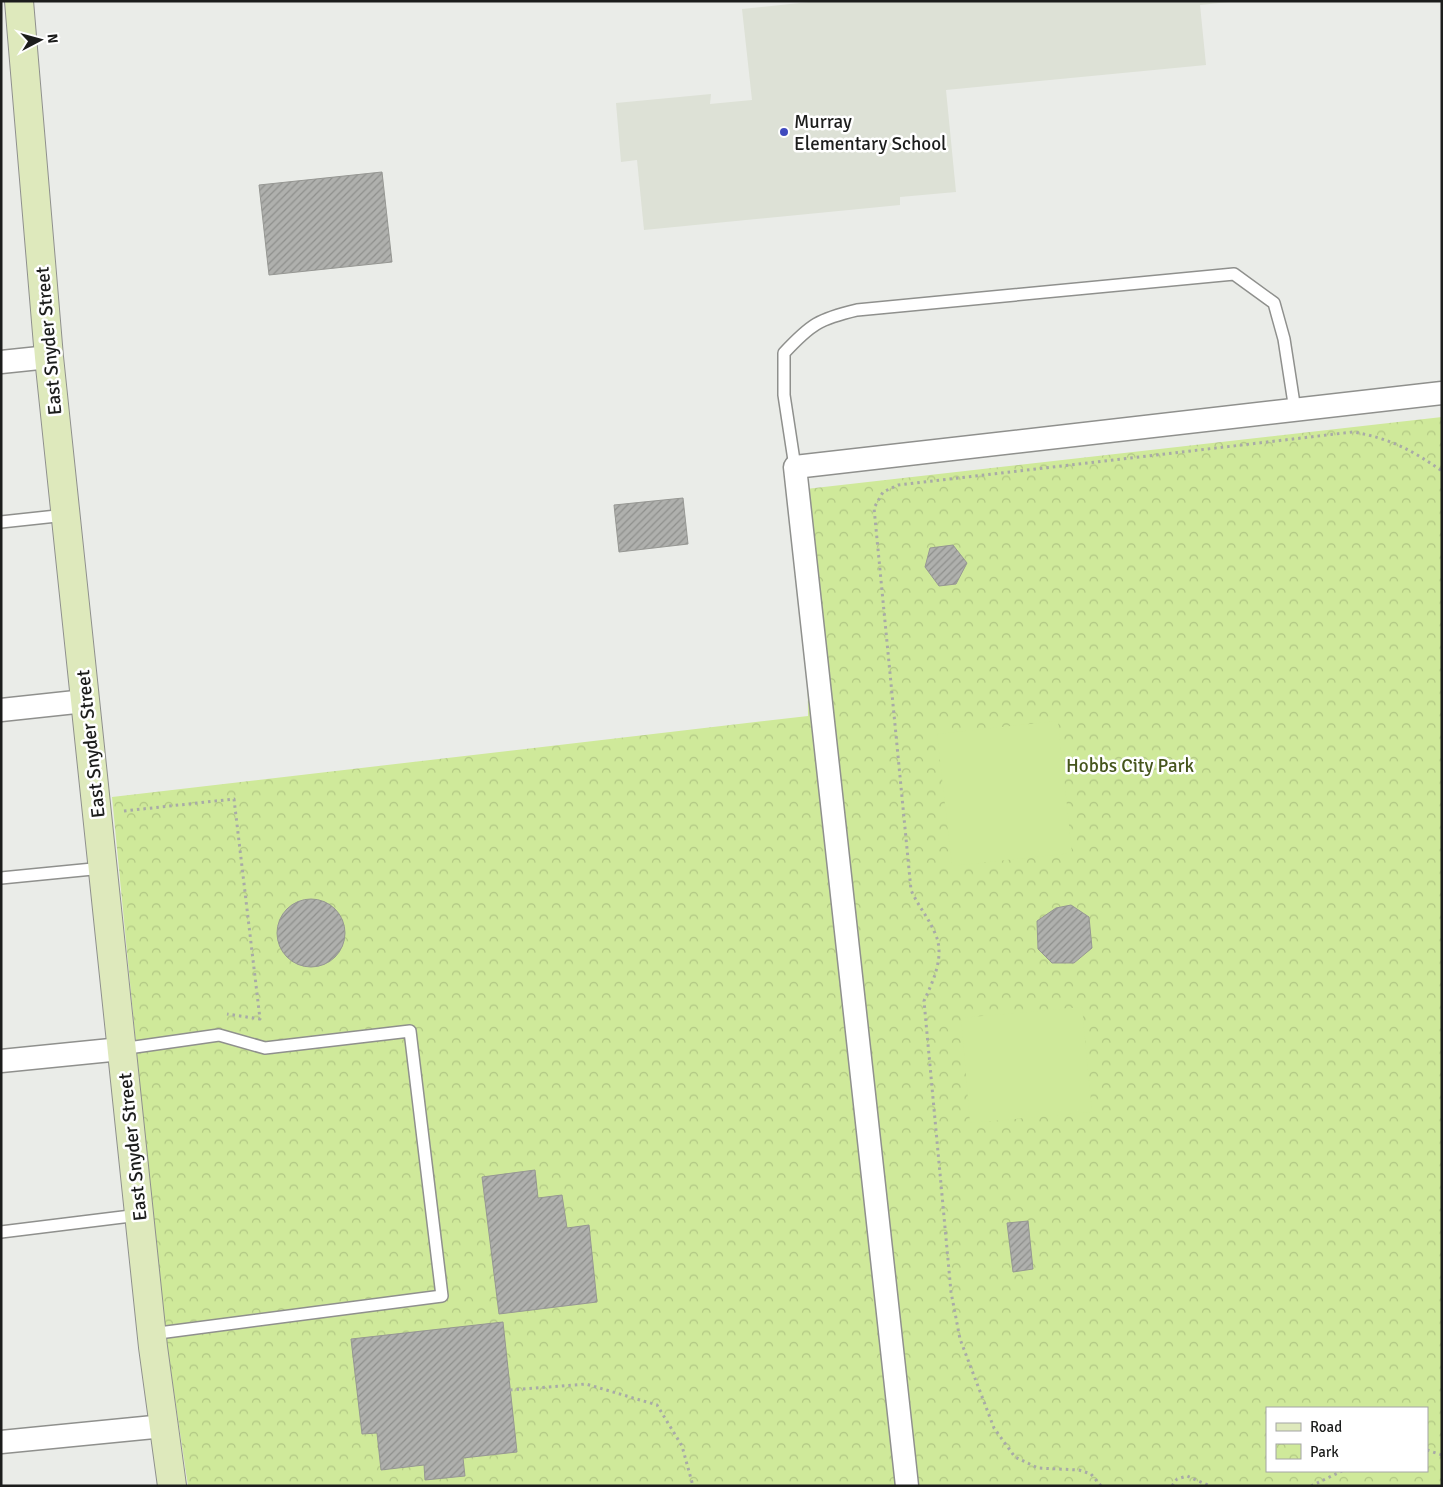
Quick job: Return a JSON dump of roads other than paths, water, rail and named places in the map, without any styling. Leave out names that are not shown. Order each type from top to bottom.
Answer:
[{"type":"street","name":"East Snyder Street","points":[[19,1],[49,357],[151,1334],[172,1486]]},
{"type":"street","points":[[1,362],[49,357]]},
{"type":"street","points":[[907,1486],[795,466],[1442,393]]},
{"type":"street","points":[[1,710],[85,701]]},
{"type":"street","points":[[1,1062],[121,1049]]},
{"type":"street","points":[[1,1442],[164,1426]]},
{"type":"lane","points":[[795,466],[784,395],[784,353],[802,334],[825,318],[858,310],[1234,274],[1274,303],[1284,339],[1295,410]]},
{"type":"lane","points":[[1,522],[66,515]]},
{"type":"lane","points":[[1,878],[103,868]]},
{"type":"lane","points":[[121,1049],[219,1035],[266,1048],[410,1031],[442,1296],[151,1334]]},
{"type":"lane","points":[[1,1232],[139,1215]]},
{"type":"place","name":"Murray Elementary School","points":[[784,132]]},
{"type":"park label","name":"Hobbs City Park","points":[[1130,765]]}]
